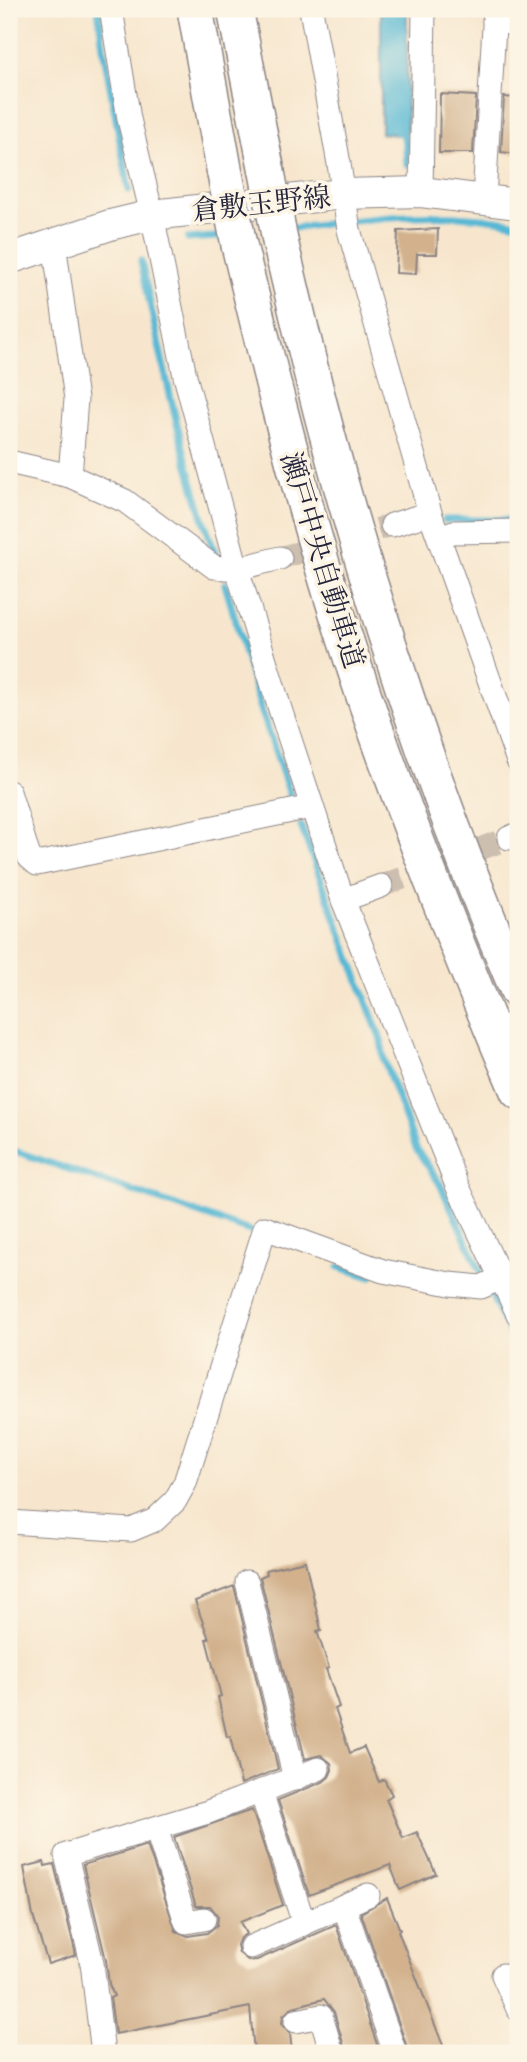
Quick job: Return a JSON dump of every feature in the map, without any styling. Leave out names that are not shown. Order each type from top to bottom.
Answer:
[{"type":"highway","name":"瀬戸中央自動車道","points":[[195,9],[239,246],[322,566],[407,816],[518,1091]]},
{"type":"highway","name":"瀬戸中央自動車道","points":[[235,9],[280,241],[329,441],[398,670],[443,800],[518,991]]},
{"type":"main road","name":"倉敷玉野線","points":[[9,259],[110,225],[152,215],[344,201],[421,192],[518,204]]},
{"type":"street","points":[[111,9],[129,119],[185,376],[237,569],[343,900],[456,1183],[491,1283],[518,1314]]},
{"type":"street","points":[[312,9],[349,230],[430,513],[518,761]]},
{"type":"street","points":[[421,192],[424,9]]},
{"type":"street","points":[[484,199],[495,15],[518,23]]},
{"type":"street","points":[[54,243],[76,399],[70,476]]},
{"type":"street","points":[[9,462],[70,476],[125,501],[214,567],[237,569],[280,558]]},
{"type":"street","points":[[393,525],[430,513]]},
{"type":"street","points":[[439,537],[453,532],[518,531]]},
{"type":"street","points":[[9,792],[29,857],[37,864],[312,807]]},
{"type":"street","points":[[343,900],[381,886]]},
{"type":"street","points":[[9,1522],[131,1530],[155,1520],[175,1501],[185,1483],[265,1228],[383,1271],[450,1284],[491,1283]]},
{"type":"street","points":[[247,1582],[295,1779]]},
{"type":"street","points":[[103,2053],[92,1963],[66,1855],[208,1812],[318,1769]]},
{"type":"street","points":[[261,1792],[304,1924]]},
{"type":"street","points":[[156,1828],[186,1922],[204,1919]]},
{"type":"street","points":[[251,1947],[368,1895]]},
{"type":"street","points":[[344,1906],[395,2053]]},
{"type":"street","points":[[503,1975],[518,2009]]},
{"type":"street","points":[[296,2021],[320,2016],[332,2053]]},
{"type":"water","points":[[381,9],[407,9],[407,132],[399,135],[381,133]]},
{"type":"building","points":[[440,94],[476,96],[473,153],[439,153]]},
{"type":"building","points":[[504,97],[518,98],[518,154],[501,152]]},
{"type":"building","points":[[438,229],[437,254],[417,254],[416,274],[396,273],[398,231]]},
{"type":"building","points":[[305,1561],[321,1630],[317,1631],[339,1707],[335,1709],[350,1753],[364,1747],[379,1782],[384,1779],[392,1795],[386,1799],[403,1838],[417,1832],[436,1874],[400,1890],[390,1865],[309,1895],[278,1800],[323,1782],[332,1770],[331,1763],[321,1755],[305,1759],[260,1577],[267,1574],[266,1570]]},
{"type":"building","points":[[234,1586],[278,1769],[241,1784],[218,1697],[221,1696],[206,1639],[209,1639],[195,1601]]},
{"type":"building","points":[[252,1810],[283,1905],[240,1922],[246,1934],[240,1938],[237,1945],[239,1953],[249,1961],[257,1960],[336,1925],[380,2053],[346,2053],[334,2012],[324,1999],[293,2007],[283,2016],[282,2024],[290,2033],[292,2053],[254,2053],[250,2007],[115,2034],[110,1998],[114,1996],[109,1984],[106,1960],[83,1865],[147,1845],[176,1931],[188,1936],[207,1933],[217,1925],[218,1916],[210,1906],[196,1906],[174,1837]]},
{"type":"building","points":[[44,1862],[45,1866],[54,1864],[76,1955],[48,1964],[33,1916],[24,1867]]},
{"type":"building","points":[[387,1898],[446,2053],[409,2053],[361,1913]]},
{"type":"waterway","points":[[98,9],[129,190]]},
{"type":"waterway","points":[[398,132],[403,132],[407,164]]},
{"type":"waterway","points":[[286,229],[431,215],[518,224]]},
{"type":"waterway","points":[[188,239],[229,236]]},
{"type":"waterway","points":[[141,261],[183,447],[216,556]]},
{"type":"waterway","points":[[445,520],[518,520]]},
{"type":"waterway","points":[[225,584],[260,706],[292,801]]},
{"type":"waterway","points":[[301,826],[381,1040],[384,1060],[416,1148],[440,1184],[518,1352]]},
{"type":"waterway","points":[[9,1149],[253,1232]]},
{"type":"waterway","points":[[339,1267],[371,1277]]},
{"type":"tunnel","points":[[280,558],[392,525]]},
{"type":"tunnel","points":[[381,886],[509,838]]}]
